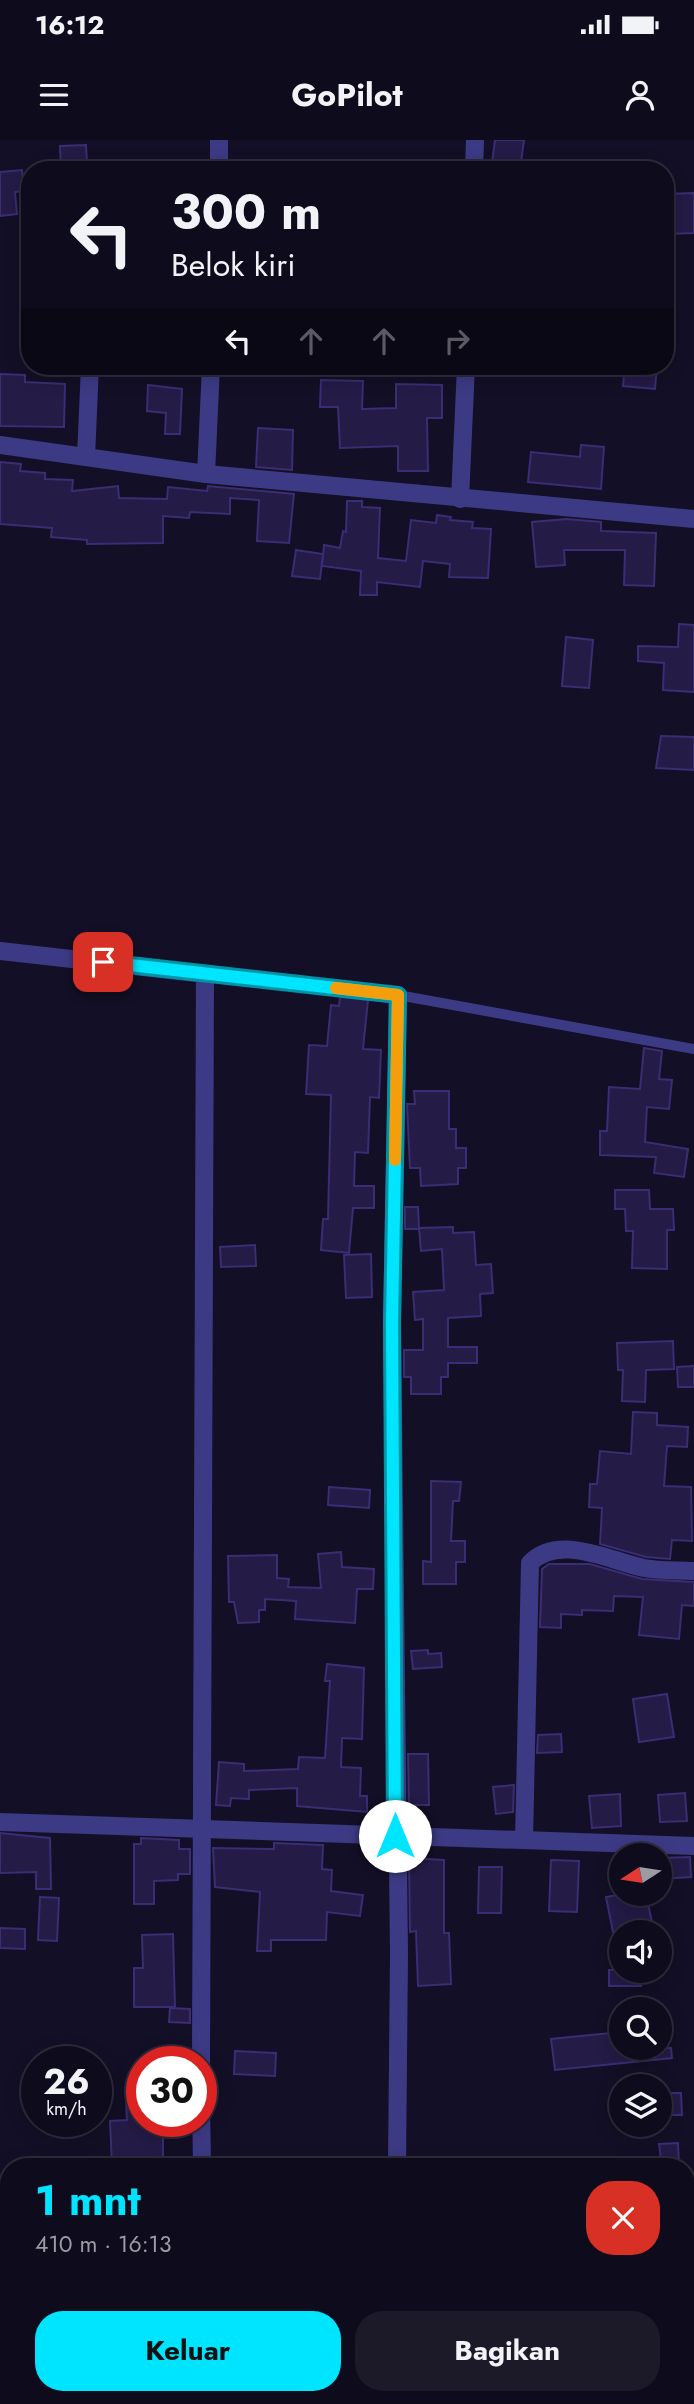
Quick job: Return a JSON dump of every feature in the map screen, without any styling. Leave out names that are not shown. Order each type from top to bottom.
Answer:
[{"type":"street","points":[[219,140],[219,161]]},
{"type":"street","points":[[474,161],[475,140]]},
{"type":"street","points":[[86,457],[90,375]]},
{"type":"street","points":[[206,474],[211,375]]},
{"type":"street","points":[[460,499],[466,375]]},
{"type":"street","points":[[0,445],[206,474],[694,519]]},
{"type":"street","points":[[0,951],[205,974],[201,2046]]},
{"type":"street","points":[[397,2158],[399,1954],[395,1836],[392,1323],[398,995]]},
{"type":"street","points":[[524,1840],[530,1563],[538,1554],[563,1549],[646,1569],[694,1571]]},
{"type":"street","points":[[0,1822],[694,1846]]},
{"type":"street","points":[[202,2137],[202,2158]]},
{"type":"lane","points":[[205,974],[398,995],[694,1049]]},
{"type":"building","points":[[495,140],[524,140],[521,161],[492,161]]},
{"type":"building","points":[[86,145],[87,161],[61,161],[60,146]]},
{"type":"building","points":[[21,170],[21,191],[15,192],[17,214],[0,216],[0,172]]},
{"type":"building","points":[[694,193],[694,233],[674,234],[674,194]]},
{"type":"building","points":[[0,374],[25,375],[25,382],[65,384],[64,427],[0,426]]},
{"type":"building","points":[[624,375],[656,375],[655,389],[623,386]]},
{"type":"building","points":[[321,380],[363,381],[362,409],[396,408],[396,384],[442,385],[442,418],[427,418],[428,471],[398,471],[398,446],[340,448],[338,407],[320,407]]},
{"type":"building","points":[[148,385],[182,389],[180,434],[165,434],[166,413],[147,411]]},
{"type":"building","points":[[258,428],[293,430],[292,470],[256,467]]},
{"type":"building","points":[[581,445],[604,447],[601,489],[528,482],[531,452],[580,457]]},
{"type":"building","points":[[0,462],[21,464],[20,471],[45,473],[45,479],[73,480],[72,491],[118,486],[119,498],[167,499],[168,487],[207,491],[208,486],[294,494],[289,543],[257,541],[259,500],[230,498],[230,514],[190,512],[189,518],[163,516],[163,543],[87,544],[87,540],[51,537],[52,528],[0,524]]},
{"type":"building","points":[[347,501],[362,501],[362,507],[380,508],[378,558],[406,561],[411,520],[436,523],[437,515],[451,517],[450,520],[473,522],[472,528],[491,529],[488,578],[449,577],[450,564],[423,561],[420,587],[377,582],[377,595],[360,595],[361,571],[322,566],[324,545],[340,548],[343,531],[346,532]]},
{"type":"building","points":[[567,519],[601,522],[601,531],[656,533],[654,586],[624,585],[625,550],[564,550],[565,565],[536,567],[532,522]]},
{"type":"building","points":[[296,550],[323,554],[320,579],[292,576]]},
{"type":"building","points":[[679,624],[694,625],[694,692],[663,690],[664,663],[638,661],[638,646],[678,647]]},
{"type":"building","points":[[566,637],[593,640],[589,688],[562,686]]},
{"type":"building","points":[[661,736],[694,737],[694,770],[656,768]]},
{"type":"building","points":[[340,997],[368,1000],[363,1049],[381,1050],[379,1098],[370,1097],[368,1153],[355,1152],[354,1186],[374,1186],[374,1208],[353,1208],[349,1253],[321,1250],[323,1219],[328,1219],[331,1095],[306,1094],[309,1045],[327,1046],[331,1005],[339,1006]]},
{"type":"building","points":[[644,1048],[662,1051],[659,1079],[672,1080],[669,1109],[647,1107],[645,1142],[688,1149],[684,1177],[654,1173],[656,1157],[600,1155],[600,1131],[607,1131],[609,1087],[640,1089]]},
{"type":"building","points":[[414,1091],[449,1091],[449,1129],[456,1129],[456,1148],[466,1148],[466,1168],[458,1168],[458,1184],[421,1186],[420,1168],[410,1168],[407,1104],[415,1104]]},
{"type":"building","points":[[615,1190],[649,1190],[650,1209],[673,1209],[674,1230],[667,1230],[667,1269],[632,1268],[633,1231],[626,1231],[625,1209],[615,1209]]},
{"type":"building","points":[[405,1207],[418,1207],[419,1229],[405,1229]]},
{"type":"building","points":[[453,1227],[453,1233],[474,1232],[476,1265],[491,1264],[493,1293],[480,1294],[481,1316],[448,1318],[448,1347],[477,1347],[477,1363],[448,1363],[448,1377],[441,1377],[441,1394],[411,1394],[411,1377],[404,1377],[404,1350],[423,1350],[423,1319],[415,1320],[413,1292],[444,1290],[442,1249],[421,1251],[419,1228]]},
{"type":"building","points":[[255,1245],[256,1266],[221,1267],[220,1247]]},
{"type":"building","points":[[371,1254],[372,1297],[346,1298],[344,1255]]},
{"type":"building","points":[[673,1341],[674,1369],[646,1370],[645,1402],[622,1401],[623,1370],[618,1370],[617,1343]]},
{"type":"building","points":[[694,1366],[694,1387],[678,1387],[677,1367]]},
{"type":"building","points":[[633,1412],[657,1413],[657,1425],[688,1427],[687,1447],[667,1446],[664,1486],[691,1487],[692,1541],[672,1540],[670,1559],[646,1557],[600,1544],[602,1508],[589,1507],[590,1484],[597,1484],[600,1451],[631,1454]]},
{"type":"building","points":[[431,1481],[461,1482],[459,1501],[453,1501],[451,1541],[465,1541],[465,1562],[456,1562],[456,1584],[423,1584],[423,1561],[431,1562]]},
{"type":"building","points":[[329,1487],[370,1490],[369,1508],[328,1505]]},
{"type":"building","points":[[341,1552],[342,1567],[374,1569],[373,1589],[357,1589],[355,1623],[295,1619],[296,1601],[265,1599],[265,1610],[259,1610],[259,1622],[238,1623],[234,1602],[229,1602],[228,1556],[277,1555],[277,1578],[289,1579],[288,1587],[321,1588],[318,1554]]},
{"type":"building","points":[[549,1564],[590,1564],[642,1579],[694,1582],[694,1606],[682,1605],[679,1639],[639,1635],[643,1597],[614,1596],[613,1611],[582,1610],[582,1615],[561,1614],[561,1628],[540,1627],[542,1569]]},
{"type":"building","points":[[428,1650],[428,1654],[441,1653],[442,1667],[413,1669],[411,1651]]},
{"type":"building","points":[[327,1664],[364,1668],[362,1739],[342,1738],[341,1767],[361,1768],[360,1796],[367,1796],[367,1812],[297,1806],[297,1788],[249,1790],[249,1799],[231,1798],[230,1806],[216,1805],[219,1762],[244,1764],[244,1771],[298,1769],[299,1757],[325,1758],[330,1681],[325,1681]]},
{"type":"building","points":[[667,1694],[674,1737],[639,1742],[633,1699]]},
{"type":"building","points":[[561,1734],[562,1752],[537,1753],[538,1735]]},
{"type":"building","points":[[408,1754],[428,1754],[429,1805],[409,1805]]},
{"type":"building","points":[[514,1785],[513,1812],[496,1814],[493,1787]]},
{"type":"building","points":[[685,1793],[687,1821],[660,1822],[658,1795]]},
{"type":"building","points":[[620,1794],[621,1826],[592,1828],[589,1796]]},
{"type":"building","points":[[0,1833],[50,1838],[51,1889],[36,1889],[36,1872],[0,1873]]},
{"type":"building","points":[[141,1838],[179,1840],[179,1849],[190,1849],[190,1874],[178,1874],[178,1880],[154,1881],[154,1904],[134,1904],[134,1844],[141,1844]]},
{"type":"building","points":[[274,1843],[323,1845],[322,1869],[332,1870],[331,1891],[363,1895],[360,1916],[327,1912],[326,1940],[271,1940],[271,1951],[257,1951],[260,1892],[215,1887],[213,1848],[274,1849]]},
{"type":"building","points":[[690,1857],[691,1877],[672,1878],[672,1858]]},
{"type":"building","points":[[409,1858],[444,1860],[444,1933],[449,1933],[451,1984],[418,1986],[416,1931],[410,1932]]},
{"type":"building","points":[[551,1860],[579,1861],[577,1912],[549,1911]]},
{"type":"building","points":[[479,1867],[502,1867],[501,1913],[478,1913]]},
{"type":"building","points":[[609,1896],[609,1906],[649,1906],[651,1920],[611,1920],[606,1897]]},
{"type":"building","points":[[40,1897],[59,1898],[57,1941],[38,1940]]},
{"type":"building","points":[[0,1928],[25,1929],[25,1949],[0,1948]]},
{"type":"building","points":[[173,1934],[175,2007],[134,2007],[134,1968],[143,1968],[142,1935]]},
{"type":"building","points":[[609,1983],[641,1983],[641,1986],[609,1986]]},
{"type":"building","points":[[170,2008],[190,2009],[190,2023],[169,2022]]},
{"type":"building","points":[[609,2033],[609,2060],[652,2060],[555,2070],[551,2039]]},
{"type":"building","points":[[235,2051],[276,2053],[275,2076],[234,2074]]},
{"type":"building","points":[[672,2093],[681,2093],[682,2115],[672,2115]]},
{"type":"building","points":[[126,2120],[126,2137],[163,2137],[163,2158],[112,2158],[112,2121]]},
{"type":"building","points":[[678,2143],[679,2158],[661,2158],[659,2144]]},
{"type":"slow traffic","points":[[336,988],[398,995],[395,1160]]},
{"type":"route","points":[[103,962],[398,995],[392,1323],[395,1836]]}]
